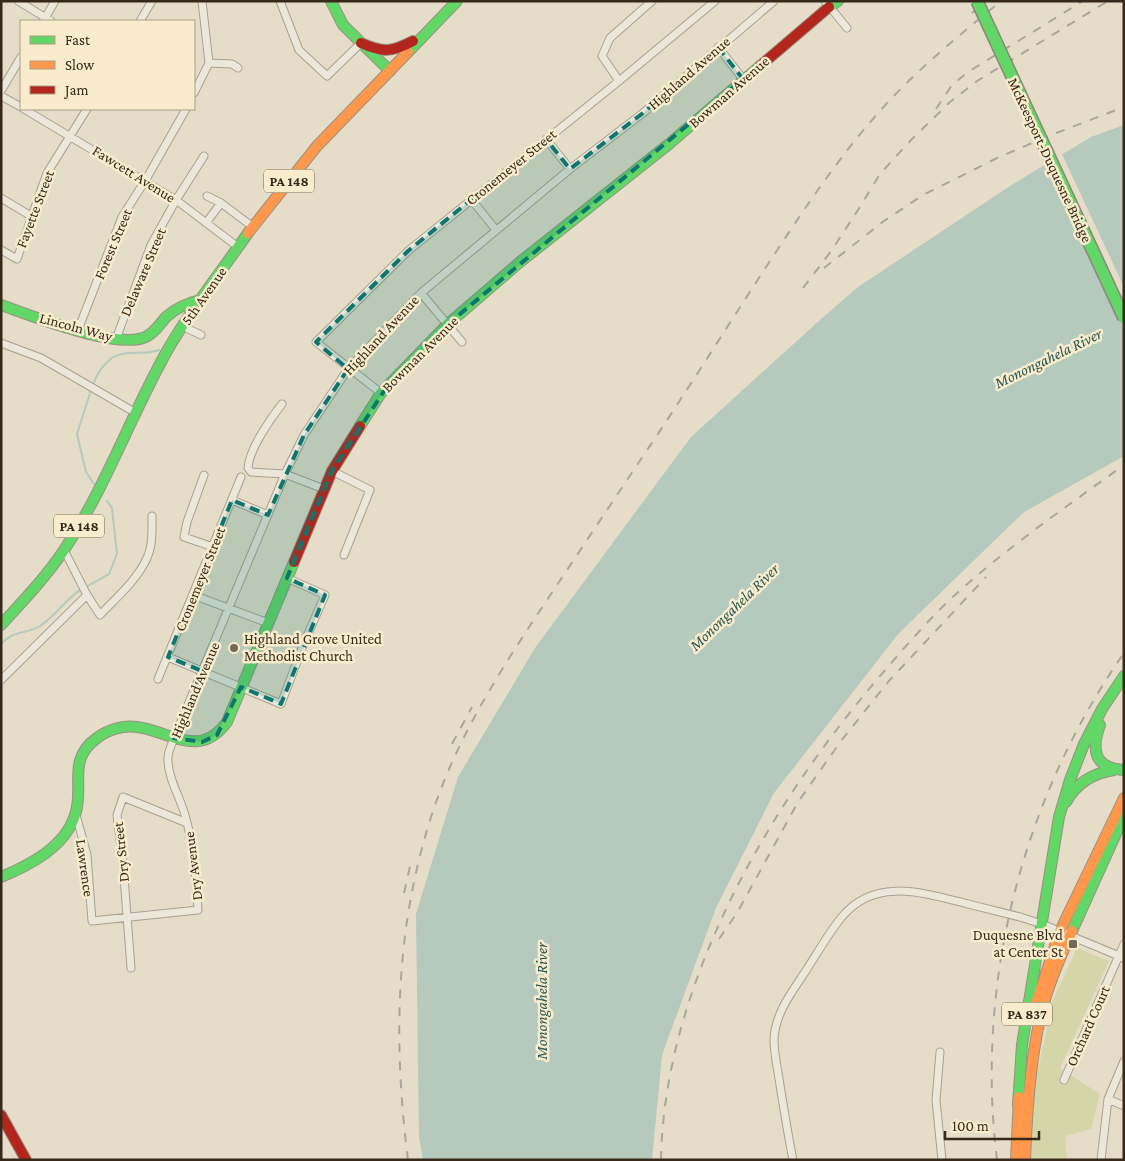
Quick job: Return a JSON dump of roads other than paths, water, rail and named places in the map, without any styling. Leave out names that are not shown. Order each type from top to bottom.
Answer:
[{"type":"main road","points":[[331,1],[343,25],[390,71]]},
{"type":"main road","name":"5th Avenue","points":[[1,625],[36,586],[64,550],[103,483],[167,351],[200,300],[253,227],[316,146],[457,1]]},
{"type":"main road","name":"McKeesport-Duquesne Bridge","points":[[977,1],[1124,318]]},
{"type":"main road","name":"McKeesport-Duquesne Bridge","points":[[983,1],[1124,306]]},
{"type":"main road","name":"Bowman Avenue","points":[[76,815],[76,773],[79,759],[86,747],[97,736],[111,729],[137,727],[174,738],[202,742],[217,734],[227,722],[332,471],[381,393],[448,324],[520,262],[669,144],[831,2]]},
{"type":"main road","points":[[361,43],[377,50],[388,52],[398,49],[424,35]]},
{"type":"main road","name":"Lincoln Way","points":[[1,305],[78,330],[129,341],[144,338],[157,328],[172,312],[185,303],[200,300]]},
{"type":"main road","name":"PA 837","points":[[1019,1158],[1018,1105],[1022,1045],[1059,817],[1068,782],[1083,746],[1094,723],[1124,676]]},
{"type":"main road","points":[[1119,770],[1104,765],[1096,757],[1094,745],[1096,734],[1124,685]]},
{"type":"main road","points":[[1059,817],[1069,796],[1078,787],[1093,776],[1105,771],[1119,770]]},
{"type":"main road","points":[[1018,1105],[1030,1023],[1042,980],[1124,798]]},
{"type":"main road","points":[[1,878],[35,861],[51,848],[63,835],[76,815]]},
{"type":"main road","name":"PA 837","points":[[1019,1158],[1041,1015],[1056,968],[1064,933],[1124,816]]},
{"type":"main road","points":[[1,1115],[26,1160]]},
{"type":"street","points":[[18,1],[46,20],[55,1]]},
{"type":"street","points":[[141,20],[152,1]]},
{"type":"street","points":[[195,91],[209,63],[202,1]]},
{"type":"street","points":[[280,1],[298,50],[327,76],[361,43]]},
{"type":"street","points":[[619,81],[602,56],[610,38],[652,1]]},
{"type":"street","name":"Cronemeyer Street","points":[[348,368],[316,342],[408,251],[715,1]]},
{"type":"street","name":"Highland Avenue","points":[[187,823],[171,775],[168,759],[174,738],[285,474],[304,435],[348,368],[421,293],[570,169],[643,113],[774,1]]},
{"type":"street","points":[[831,2],[847,28]]},
{"type":"street","points":[[718,47],[743,79]]},
{"type":"street","points":[[1,91],[20,59]]},
{"type":"street","points":[[209,63],[232,64],[238,68]]},
{"type":"street","name":"Fawcett Avenue","points":[[1,96],[20,107]]},
{"type":"street","name":"Fawcett Avenue","points":[[25,110],[176,200],[238,248]]},
{"type":"street","name":"Fayette Street","points":[[1,250],[17,259],[47,173],[86,110]]},
{"type":"street","name":"Forest Street","points":[[78,330],[122,217],[185,110]]},
{"type":"street","points":[[546,139],[570,169]]},
{"type":"street","name":"Delaware Street","points":[[116,339],[151,245],[176,200],[204,156]]},
{"type":"street","points":[[207,196],[253,227]]},
{"type":"street","points":[[1,198],[31,216]]},
{"type":"street","points":[[471,200],[496,230]]},
{"type":"street","points":[[206,222],[220,203]]},
{"type":"street","points":[[421,293],[462,342]]},
{"type":"street","points":[[182,326],[201,336]]},
{"type":"street","points":[[1,343],[41,358],[136,413]]},
{"type":"street","points":[[348,368],[381,393]]},
{"type":"street","points":[[282,404],[270,419],[250,456],[248,468],[251,472],[285,474],[324,489]]},
{"type":"street","points":[[332,471],[370,490],[344,555]]},
{"type":"street","points":[[204,475],[187,522],[184,538],[213,547]]},
{"type":"street","name":"Cronemeyer Street","points":[[158,680],[241,478]]},
{"type":"street","points":[[232,500],[268,515]]},
{"type":"street","points":[[64,550],[86,594],[100,614],[129,584],[147,560],[151,546],[152,516]]},
{"type":"street","points":[[168,658],[281,704],[304,643],[325,595],[287,578]]},
{"type":"street","points":[[1,680],[86,594]]},
{"type":"street","points":[[193,594],[268,623]]},
{"type":"street","name":"Dry Street","points":[[127,918],[117,815],[123,797],[187,823]]},
{"type":"street","name":"Lawrence","points":[[76,815],[87,855],[92,921],[127,918]]},
{"type":"street","name":"Dry Avenue","points":[[127,918],[166,912],[198,910],[196,874],[187,823]]},
{"type":"street","points":[[793,1160],[776,1060],[774,1041],[776,1025],[783,1005],[832,931],[853,905],[866,897],[881,892],[901,890],[917,892],[1042,924],[1121,957]]},
{"type":"street","points":[[127,918],[131,968]]},
{"type":"street","name":"Orchard Court","points":[[1064,1080],[1121,957],[1124,944]]},
{"type":"street","points":[[940,1052],[936,1100],[942,1160]]},
{"type":"street","points":[[1101,1160],[1108,1098],[1124,1062]]},
{"type":"street","points":[[1108,1098],[1124,1106]]},
{"type":"water","name":"Monongahela River","points":[[1124,125],[1124,456],[1024,512],[899,633],[774,793],[716,908],[662,1055],[652,1160],[423,1160],[419,1137],[416,914],[458,777],[535,648],[691,437],[820,320],[858,287],[1013,184],[1091,137]]},
{"type":"waterway","points":[[93,385],[97,375],[104,366],[117,355],[159,350]]},
{"type":"waterway","points":[[91,390],[77,434],[86,472],[94,484]]},
{"type":"waterway","points":[[86,587],[109,574],[117,554],[112,508],[107,501]]},
{"type":"waterway","points":[[1,644],[11,636],[40,626],[82,589]]},
{"type":"railway","points":[[972,13],[987,1]]},
{"type":"railway","points":[[408,1160],[403,1116],[399,1028],[404,941],[420,854],[433,811],[443,783],[468,730],[497,678],[529,628],[813,196],[873,118],[890,100],[944,49],[1001,1]]},
{"type":"railway","points":[[936,109],[952,85],[968,72],[1083,1]]},
{"type":"railway","points":[[803,288],[832,250],[880,174],[950,102],[977,81],[1108,1]]},
{"type":"railway","points":[[824,268],[884,221],[923,195],[997,158],[1124,107]]},
{"type":"railway","points":[[661,1160],[667,1093],[682,1026],[704,960],[732,896],[766,834],[804,775],[845,719],[906,646],[944,605],[1003,554],[1124,465]]},
{"type":"railway","points":[[719,939],[737,913],[798,802],[841,741],[888,682],[986,577]]},
{"type":"railway","points":[[997,1160],[992,1093],[993,1027],[1001,960],[1014,895],[1033,831],[1058,769],[1088,709],[1124,653]]},
{"type":"railway","points":[[452,744],[472,707]]},
{"type":"railway","points":[[404,893],[411,862]]},
{"type":"place","name":"Highland Grove United Methodist Church","points":[[234,648]]},
{"type":"place","name":"Duquesne Blvd at Center St","points":[[1073,944]]}]
